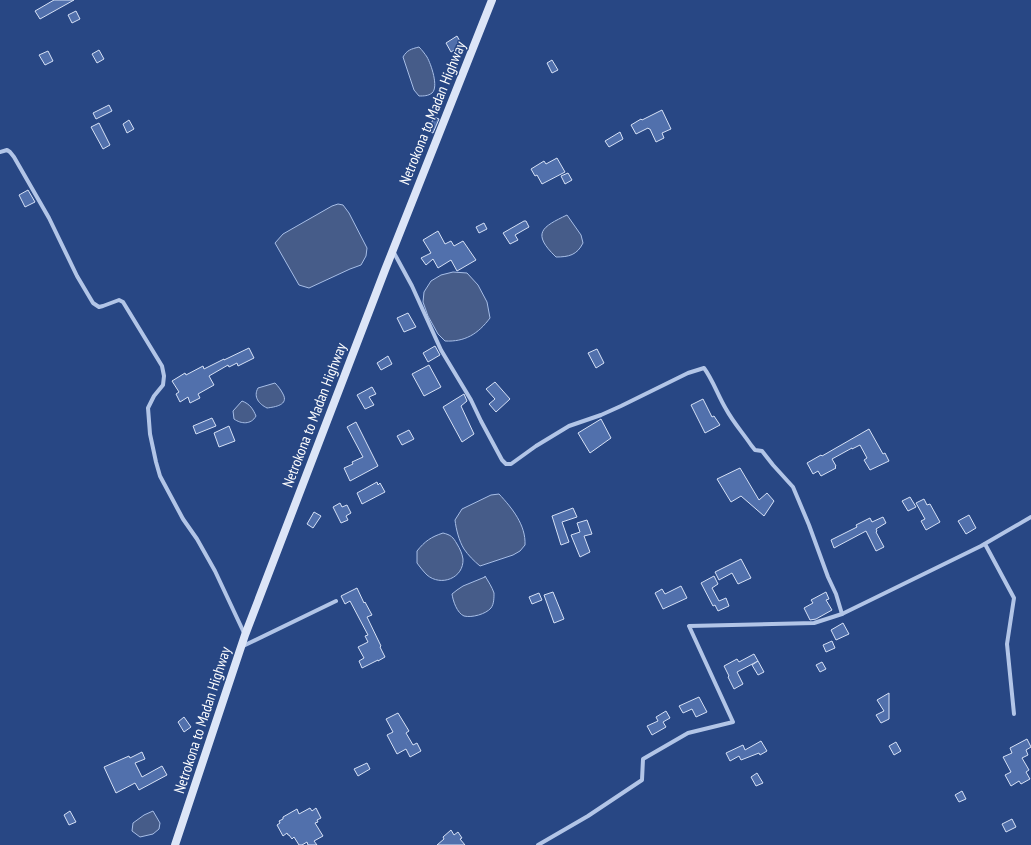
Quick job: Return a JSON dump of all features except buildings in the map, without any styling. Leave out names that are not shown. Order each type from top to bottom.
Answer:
[{"type":"main road","name":"Netrokona to Madan Highway","points":[[175,845],[245,635],[393,251],[492,0]]},
{"type":"street","points":[[0,152],[7,150],[14,157],[49,218],[93,303],[103,306],[119,300],[123,302],[162,366],[164,376],[163,384],[154,396],[148,408],[150,434],[160,476],[183,519],[215,570],[245,635]]},
{"type":"street","points":[[393,251],[412,286],[441,350],[471,400],[502,460],[506,464],[511,464],[536,446],[569,426],[607,412],[688,373],[704,368],[726,409],[751,445],[755,450],[762,450],[773,465],[793,486],[836,594],[842,614]]},
{"type":"street","points":[[538,845],[588,816],[642,780],[643,759],[688,733],[734,722],[690,626],[814,623],[842,614],[985,544],[1031,517]]},
{"type":"street","points":[[985,544],[1014,598],[1007,644],[1014,714]]},
{"type":"street","points":[[241,647],[336,601]]},
{"type":"water","points":[[419,47],[429,60],[435,81],[434,90],[432,93],[424,96],[419,96],[414,90],[403,57],[410,50]]},
{"type":"water","points":[[338,204],[343,205],[349,213],[367,248],[366,256],[361,265],[309,288],[299,285],[275,243],[283,234]]},
{"type":"water","points":[[567,215],[581,235],[583,243],[575,253],[556,257],[548,249],[544,242],[542,236],[543,232],[551,223]]},
{"type":"water","points":[[453,272],[467,273],[478,285],[487,302],[490,318],[476,333],[459,340],[445,341],[438,334],[428,316],[423,302],[424,292],[431,281],[441,275]]},
{"type":"water","points":[[275,383],[283,394],[284,401],[280,405],[267,408],[258,400],[256,394],[258,388]]},
{"type":"water","points":[[242,401],[251,407],[256,416],[254,419],[246,423],[234,419],[233,411]]},
{"type":"water","points":[[499,494],[509,505],[521,524],[525,538],[525,545],[520,551],[513,555],[480,566],[469,556],[462,546],[455,520],[462,509],[491,495]]},
{"type":"water","points":[[443,533],[450,536],[454,540],[461,551],[463,559],[460,571],[456,576],[451,579],[439,580],[433,579],[427,575],[417,563],[417,551],[428,540]]},
{"type":"water","points":[[485,576],[494,593],[494,601],[492,606],[489,610],[479,615],[464,616],[457,610],[452,594],[463,586]]},
{"type":"water","points":[[153,811],[160,823],[159,829],[153,834],[140,837],[132,831],[133,823],[144,815]]}]
